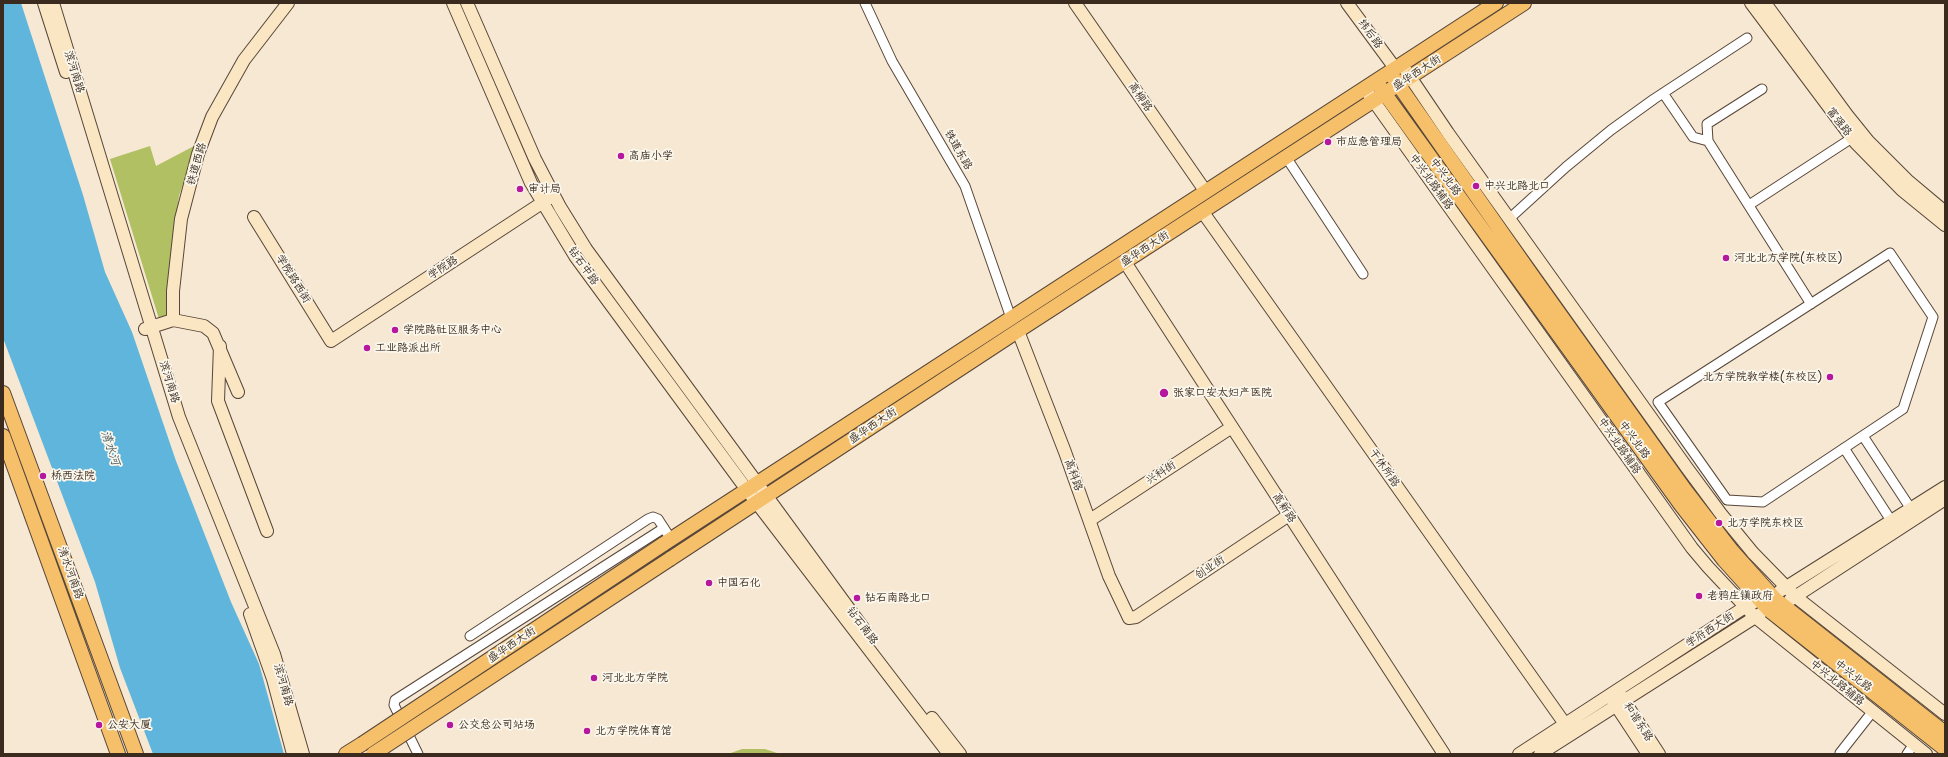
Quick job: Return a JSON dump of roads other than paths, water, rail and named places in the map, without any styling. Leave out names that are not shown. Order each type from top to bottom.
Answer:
[{"type":"main road","name":"盛华西大街","points":[[346,754],[666,538],[752,486],[1371,85],[1395,67],[1496,3]]},
{"type":"main road","name":"盛华西大街","points":[[373,754],[1018,331],[1524,3]]},
{"type":"main road","name":"中兴北路","points":[[1395,67],[1685,490],[1732,551],[1778,600],[1945,733]]},
{"type":"main road","name":"中兴北路","points":[[1371,85],[1714,549],[1764,606],[1945,749]]},
{"type":"main road","name":"清水河南路","points":[[3,393],[136,754]]},
{"type":"main road","points":[[882,402],[890,415]]},
{"type":"main road","name":"清水河南路","points":[[3,436],[118,754]]},
{"type":"street","name":"滨河南路","points":[[44,3],[179,417],[274,654],[303,754]]},
{"type":"street","name":"滨河南路","points":[[53,3],[149,328],[174,427],[264,652],[293,754]]},
{"type":"street","name":"铁道西路","points":[[173,320],[174,276],[181,220],[198,154],[212,117],[227,88],[260,38],[288,3]]},
{"type":"street","name":"钻石中路","points":[[453,3],[531,183],[555,225],[584,268],[752,486]]},
{"type":"street","name":"钻石中路","points":[[467,3],[535,159],[554,195],[586,249],[762,500]]},
{"type":"street","name":"铁道东路","points":[[866,3],[892,61],[965,186],[1011,318]]},
{"type":"street","name":"高柳路","points":[[1075,3],[1206,192]]},
{"type":"street","name":"纬后路","points":[[1347,3],[1395,67]]},
{"type":"street","name":"富强路","points":[[1751,3],[1852,138],[1902,190],[1945,225]]},
{"type":"street","name":"富强路","points":[[1765,3],[1847,116],[1868,141],[1907,180],[1945,212]]},
{"type":"street","points":[[1509,219],[1583,153],[1612,130],[1663,92],[1747,38]]},
{"type":"street","points":[[1320,118],[1336,100],[1395,67]]},
{"type":"street","points":[[1404,81],[1509,219],[1720,514],[1766,568],[1796,597],[1945,714]]},
{"type":"street","points":[[1762,89],[1707,124],[1708,140],[1811,304]]},
{"type":"street","points":[[1663,92],[1693,137],[1708,140]]},
{"type":"street","name":"中兴北路辅路","points":[[1379,97],[1692,548],[1754,616],[1873,711],[1911,749],[1926,754]]},
{"type":"street","points":[[1749,205],[1852,138]]},
{"type":"street","points":[[1286,157],[1363,274]]},
{"type":"street","name":"学院路","points":[[331,341],[554,195]]},
{"type":"street","name":"干休所路","points":[[1202,211],[1565,724]]},
{"type":"street","name":"学院路西街","points":[[254,217],[331,341]]},
{"type":"street","points":[[1890,253],[1933,317],[1903,410],[1863,436],[1763,502],[1727,500],[1658,402],[1890,253]]},
{"type":"street","name":"高新路","points":[[1125,262],[1444,754]]},
{"type":"street","points":[[149,328],[173,320],[204,326],[209,329],[217,339],[238,392]]},
{"type":"street","name":"高科路","points":[[1018,331],[1065,452],[1110,576],[1130,618]]},
{"type":"street","points":[[220,346],[218,401],[267,531]]},
{"type":"street","name":"兴科街","points":[[1090,520],[1232,427]]},
{"type":"street","points":[[1863,436],[1911,509]]},
{"type":"street","points":[[1844,448],[1892,522]]},
{"type":"street","name":"学府西大街","points":[[1778,600],[1787,588],[1945,487]]},
{"type":"street","name":"学府西大街","points":[[1540,754],[1616,698],[1745,607],[1764,606],[1778,600],[1796,597],[1945,499]]},
{"type":"street","name":"钻石南路","points":[[762,500],[949,754]]},
{"type":"street","name":"钻石南路","points":[[762,500],[847,606],[960,754]]},
{"type":"street","name":"创业街","points":[[1130,618],[1136,618],[1289,515]]},
{"type":"street","points":[[418,754],[394,705],[395,700],[666,538],[658,520],[653,517],[648,519],[470,636]]},
{"type":"street","name":"学府西大街","points":[[1519,754],[1565,724],[1616,698],[1754,616],[1764,606]]},
{"type":"street","name":"和谐东路","points":[[1616,698],[1648,754]]},
{"type":"street","name":"和谐东路","points":[[1616,698],[1659,754]]},
{"type":"street","points":[[1837,754],[1873,711]]},
{"type":"water","name":"清水河","points":[[3,3],[21,3],[83,195],[105,272],[132,332],[176,461],[231,602],[259,664],[284,754],[153,754],[120,668],[95,582],[3,338]]},
{"type":"place","name":"市应急管理局","points":[[1328,142]]},
{"type":"place","name":"高庙小学","points":[[621,156]]},
{"type":"place","name":"中兴北路北口","points":[[1476,186]]},
{"type":"place","name":"审计局","points":[[520,189]]},
{"type":"place","name":"河北北方学院(东校区)","points":[[1726,258]]},
{"type":"place","name":"学院路社区服务中心","points":[[395,330]]},
{"type":"place","name":"工业路派出所","points":[[367,348]]},
{"type":"place","name":"北方学院教学楼(东校区)","points":[[1830,377]]},
{"type":"place","name":"张家口安太妇产医院","points":[[1164,393]]},
{"type":"place","name":"桥西法院","points":[[43,476]]},
{"type":"place","name":"北方学院东校区","points":[[1719,523]]},
{"type":"place","name":"中国石化","points":[[709,583]]},
{"type":"place","name":"老鸦庄镇政府","points":[[1699,596]]},
{"type":"place","name":"钻石南路北口","points":[[857,598]]},
{"type":"place","name":"河北北方学院","points":[[594,678]]},
{"type":"place","name":"公安大厦","points":[[99,725]]},
{"type":"place","name":"公交总公司站场","points":[[450,725]]},
{"type":"place","name":"北方学院体育馆","points":[[587,731]]}]
